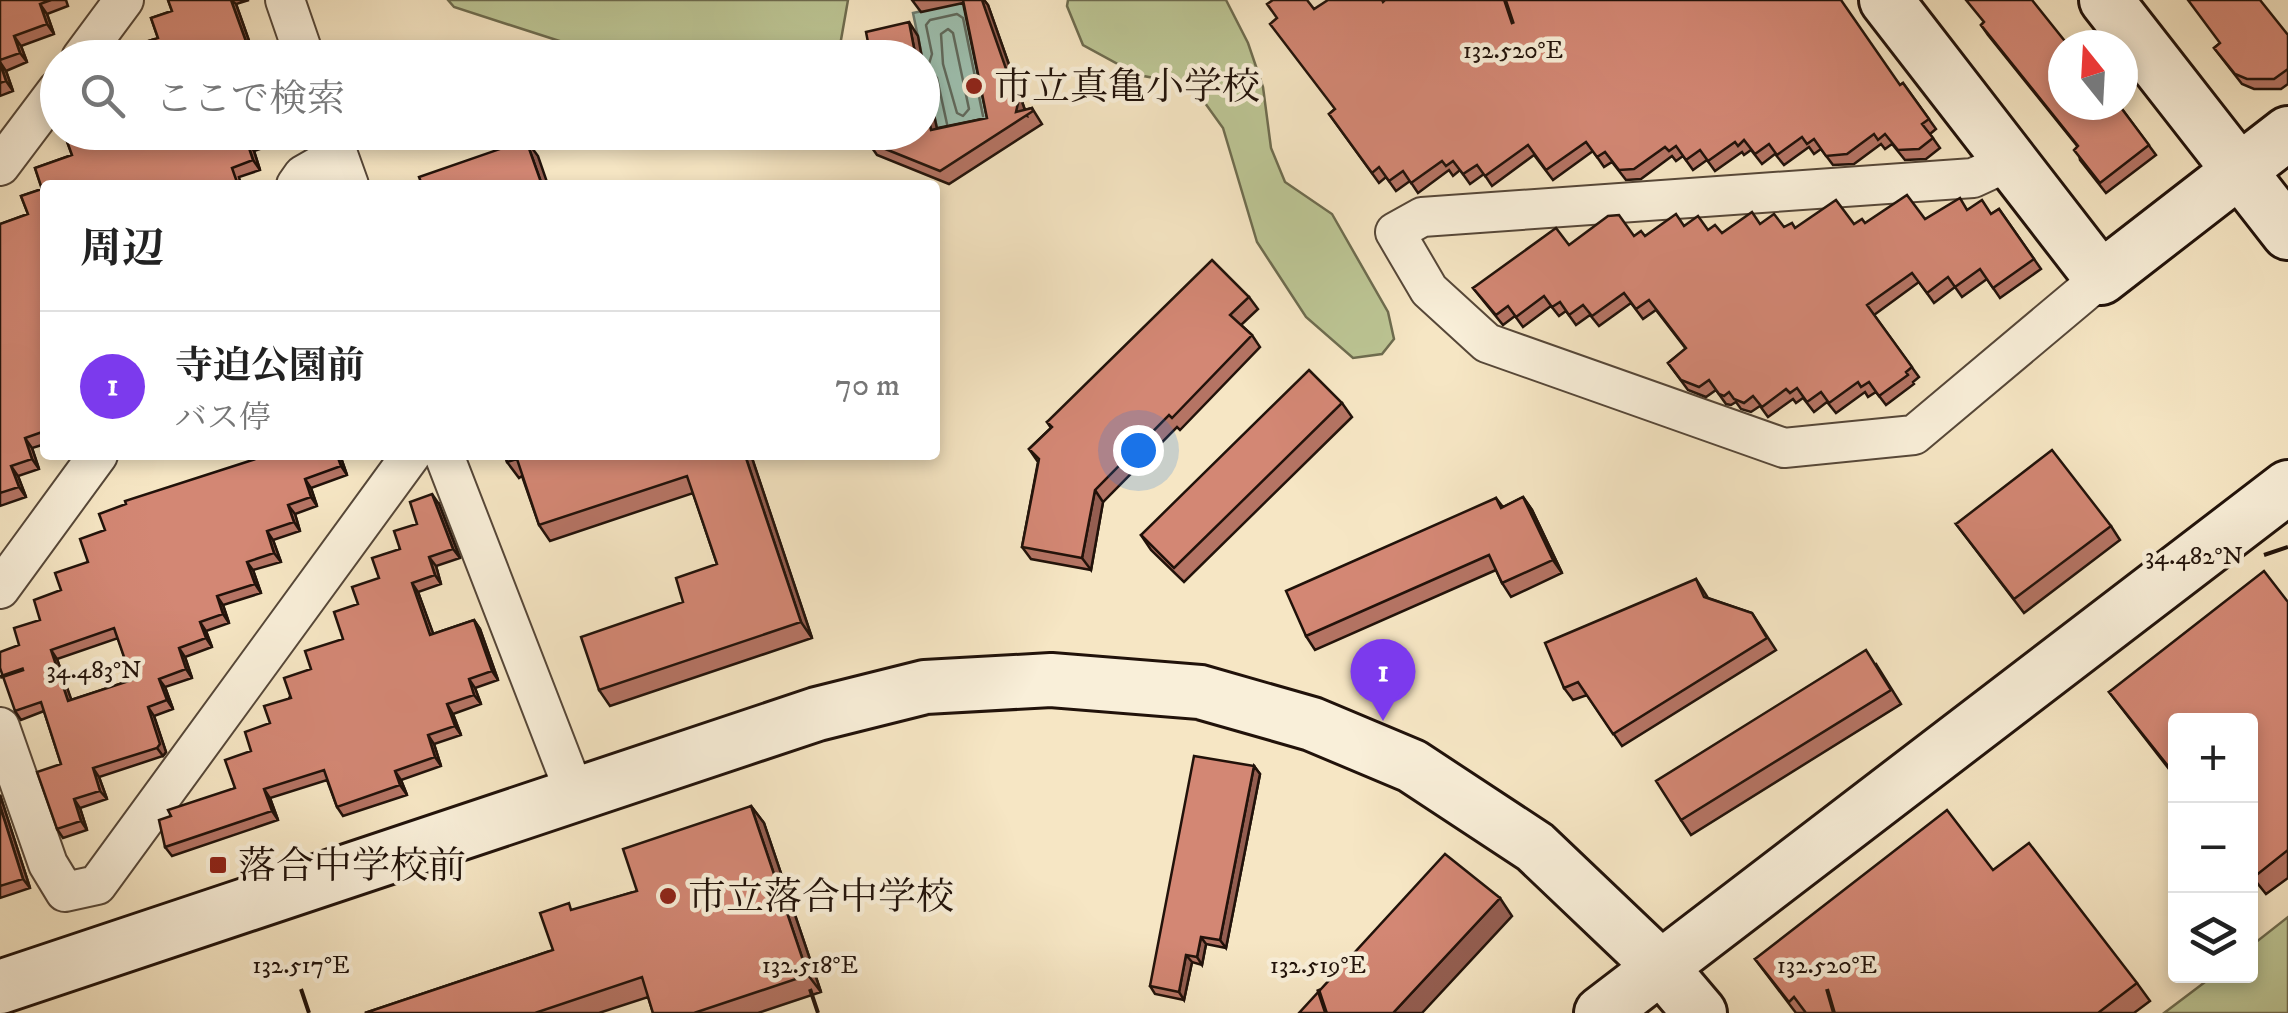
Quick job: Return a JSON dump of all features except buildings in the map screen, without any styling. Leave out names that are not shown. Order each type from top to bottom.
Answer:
[{"type":"street","points":[[94,40],[124,0]]},
{"type":"street","points":[[285,0],[299,40]]},
{"type":"street","points":[[1886,0],[2101,278]]},
{"type":"street","points":[[2106,0],[2288,233]]},
{"type":"street","points":[[0,166],[40,113]]},
{"type":"street","points":[[2012,160],[1973,178],[1422,217],[1395,232],[1429,290],[1487,344],[1784,448],[1914,436],[2101,278],[2288,132]]},
{"type":"street","points":[[300,180],[339,158]]},
{"type":"street","points":[[0,589],[94,460]]},
{"type":"street","points":[[0,727],[48,864],[65,892],[97,885],[408,460]]},
{"type":"street","points":[[446,460],[576,796]]},
{"type":"street","points":[[1601,1013],[2288,487]]},
{"type":"street","points":[[0,987],[816,714],[925,687],[1050,680],[1200,692],[1312,724],[1412,766],[1534,847],[1662,967],[1700,1013]]},
{"type":"green space","points":[[448,0],[848,0],[841,40],[556,40],[454,7]]},
{"type":"green space","points":[[1068,0],[1226,0],[1248,43],[1263,87],[1271,148],[1285,182],[1332,214],[1388,312],[1394,339],[1382,354],[1353,358],[1306,317],[1257,242],[1223,128],[1192,85],[1138,75],[1083,45]]},
{"type":"green space","points":[[2288,917],[2288,1013],[2164,1013],[2204,983],[2258,983],[2258,941]]},
{"type":"water","points":[[969,1],[996,131],[940,143],[940,40],[919,40],[913,13]]},
{"type":"place","name":"市立真亀小学校","points":[[974,86]]},
{"type":"place","name":"寺迫公園前","points":[[1383,721]]},
{"type":"place","name":"落合中学校前","points":[[218,865]]},
{"type":"place","name":"市立落合中学校","points":[[668,896]]}]
